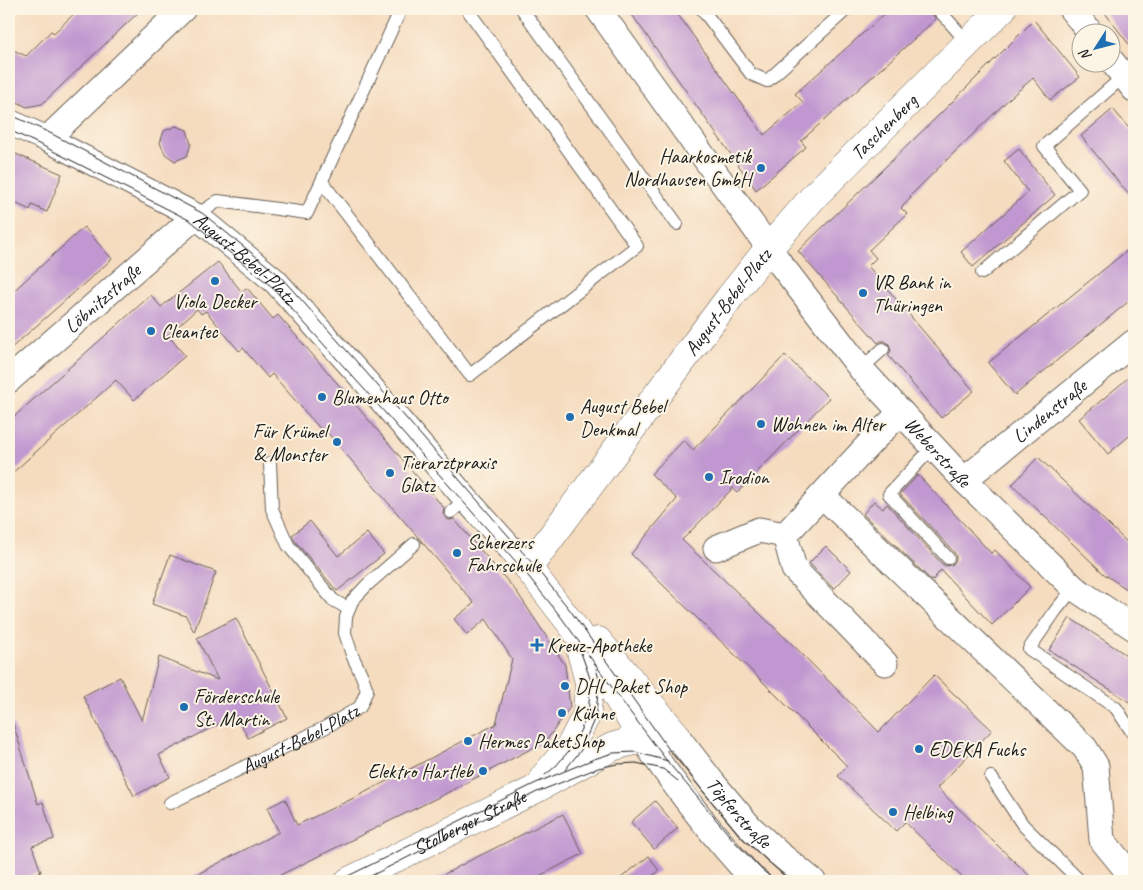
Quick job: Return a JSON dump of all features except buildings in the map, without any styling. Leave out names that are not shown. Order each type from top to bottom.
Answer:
[{"type":"main road","name":"Taschenberg","points":[[769,248],[816,194],[1002,9]]},
{"type":"main road","name":"August-Bebel-Platz","points":[[643,739],[575,630],[528,568],[730,297],[769,248]]},
{"type":"main road","name":"August-Bebel-Platz","points":[[575,630],[587,634],[600,642],[676,735]]},
{"type":"main road","name":"Stolberger Straße","points":[[534,790],[571,745],[587,714],[589,682],[575,630]]},
{"type":"main road","name":"Stolberger Straße","points":[[349,881],[534,790],[612,747],[626,742],[676,735]]},
{"type":"street","points":[[47,139],[184,9]]},
{"type":"street","name":"August-Bebel-Platz","points":[[598,9],[769,248]]},
{"type":"street","points":[[1071,9],[1082,22]]},
{"type":"street","name":"August-Bebel-Platz","points":[[9,122],[47,139],[196,216],[274,281],[367,383],[459,506],[528,568]]},
{"type":"street","name":"Löbnitzstraße","points":[[9,380],[196,216]]},
{"type":"street","name":"Weberstraße","points":[[769,248],[861,369],[964,480],[1074,588],[1134,628]]},
{"type":"street","name":"Lindenstraße","points":[[964,480],[1134,342]]},
{"type":"street","points":[[785,535],[870,442],[901,412]]},
{"type":"street","points":[[822,494],[1084,748],[1096,766],[1102,840],[1134,879]]},
{"type":"street","points":[[716,548],[759,530],[785,535]]},
{"type":"street","points":[[785,535],[794,569],[885,662]]},
{"type":"street","name":"Töpferstraße","points":[[676,735],[750,827],[813,881]]},
{"type":"street","name":"Töpferstraße","points":[[643,739],[690,806],[753,880]]},
{"type":"lane","points":[[196,216],[218,201],[307,213],[401,9]]},
{"type":"lane","points":[[322,182],[470,375],[637,246],[466,9]]},
{"type":"lane","points":[[522,9],[677,224]]},
{"type":"lane","points":[[702,9],[750,74],[767,81],[847,9]]},
{"type":"lane","points":[[938,9],[968,43]]},
{"type":"lane","points":[[982,273],[1080,190],[1044,146],[1123,75]]},
{"type":"lane","points":[[861,369],[883,349]]},
{"type":"lane","points":[[933,446],[889,494],[948,558]]},
{"type":"lane","points":[[270,463],[272,509],[288,545],[333,600],[349,609]]},
{"type":"lane","name":"August-Bebel-Platz","points":[[170,803],[326,727],[360,707],[367,690],[345,633],[346,617],[352,601],[367,585],[414,544]]},
{"type":"lane","points":[[1074,588],[1029,649],[1116,708],[1134,735]]},
{"type":"lane","points":[[991,777],[1023,825],[1080,881]]},
{"type":"tram line","points":[[9,114],[52,134],[202,213],[279,275],[532,563],[570,610],[670,751],[740,836],[790,881]]},
{"type":"tram line","points":[[9,130],[191,221],[271,286],[525,572],[561,617],[667,761],[734,841],[762,870],[776,881]]},
{"type":"tram line","points":[[545,775],[555,767],[573,746],[588,714],[591,681],[579,647]]},
{"type":"tram line","points":[[565,770],[581,750],[596,715],[599,679],[596,669]]},
{"type":"tram line","points":[[338,881],[536,783],[594,759],[613,753],[635,752],[668,761]]},
{"type":"tram line","points":[[361,881],[537,792],[598,768],[636,763],[663,769],[678,781]]},
{"type":"place","name":"Haarkosmetik Nordhausen GmbH","points":[[761,168]]},
{"type":"place","name":"Viola Decker","points":[[215,281]]},
{"type":"place","name":"VR Bank in Thüringen","points":[[863,293]]},
{"type":"place","name":"Cleantec","points":[[151,331]]},
{"type":"place","name":"Blumenhaus Otto","points":[[322,397]]},
{"type":"place","name":"August Bebel Denkmal","points":[[570,417]]},
{"type":"place","name":"Wohnen im Alter","points":[[761,424]]},
{"type":"place","name":"Für Krümel & Monster","points":[[337,442]]},
{"type":"place","name":"Tierarztpraxis Glatz","points":[[390,473]]},
{"type":"place","name":"Irodion","points":[[709,477]]},
{"type":"place","name":"Scherzers Fahrschule","points":[[457,553]]},
{"type":"place","name":"Kreuz-Apotheke","points":[[537,645]]},
{"type":"place","name":"DHL Paket Shop","points":[[565,686]]},
{"type":"place","name":"Förderschule St. Martin","points":[[184,707]]},
{"type":"place","name":"Kühne","points":[[562,713]]},
{"type":"place","name":"Hermes PaketShop","points":[[468,741]]},
{"type":"place","name":"EDEKA Fuchs","points":[[919,749]]},
{"type":"place","name":"Elektro Hartleb","points":[[483,771]]},
{"type":"place","name":"Helbing","points":[[893,812]]}]
